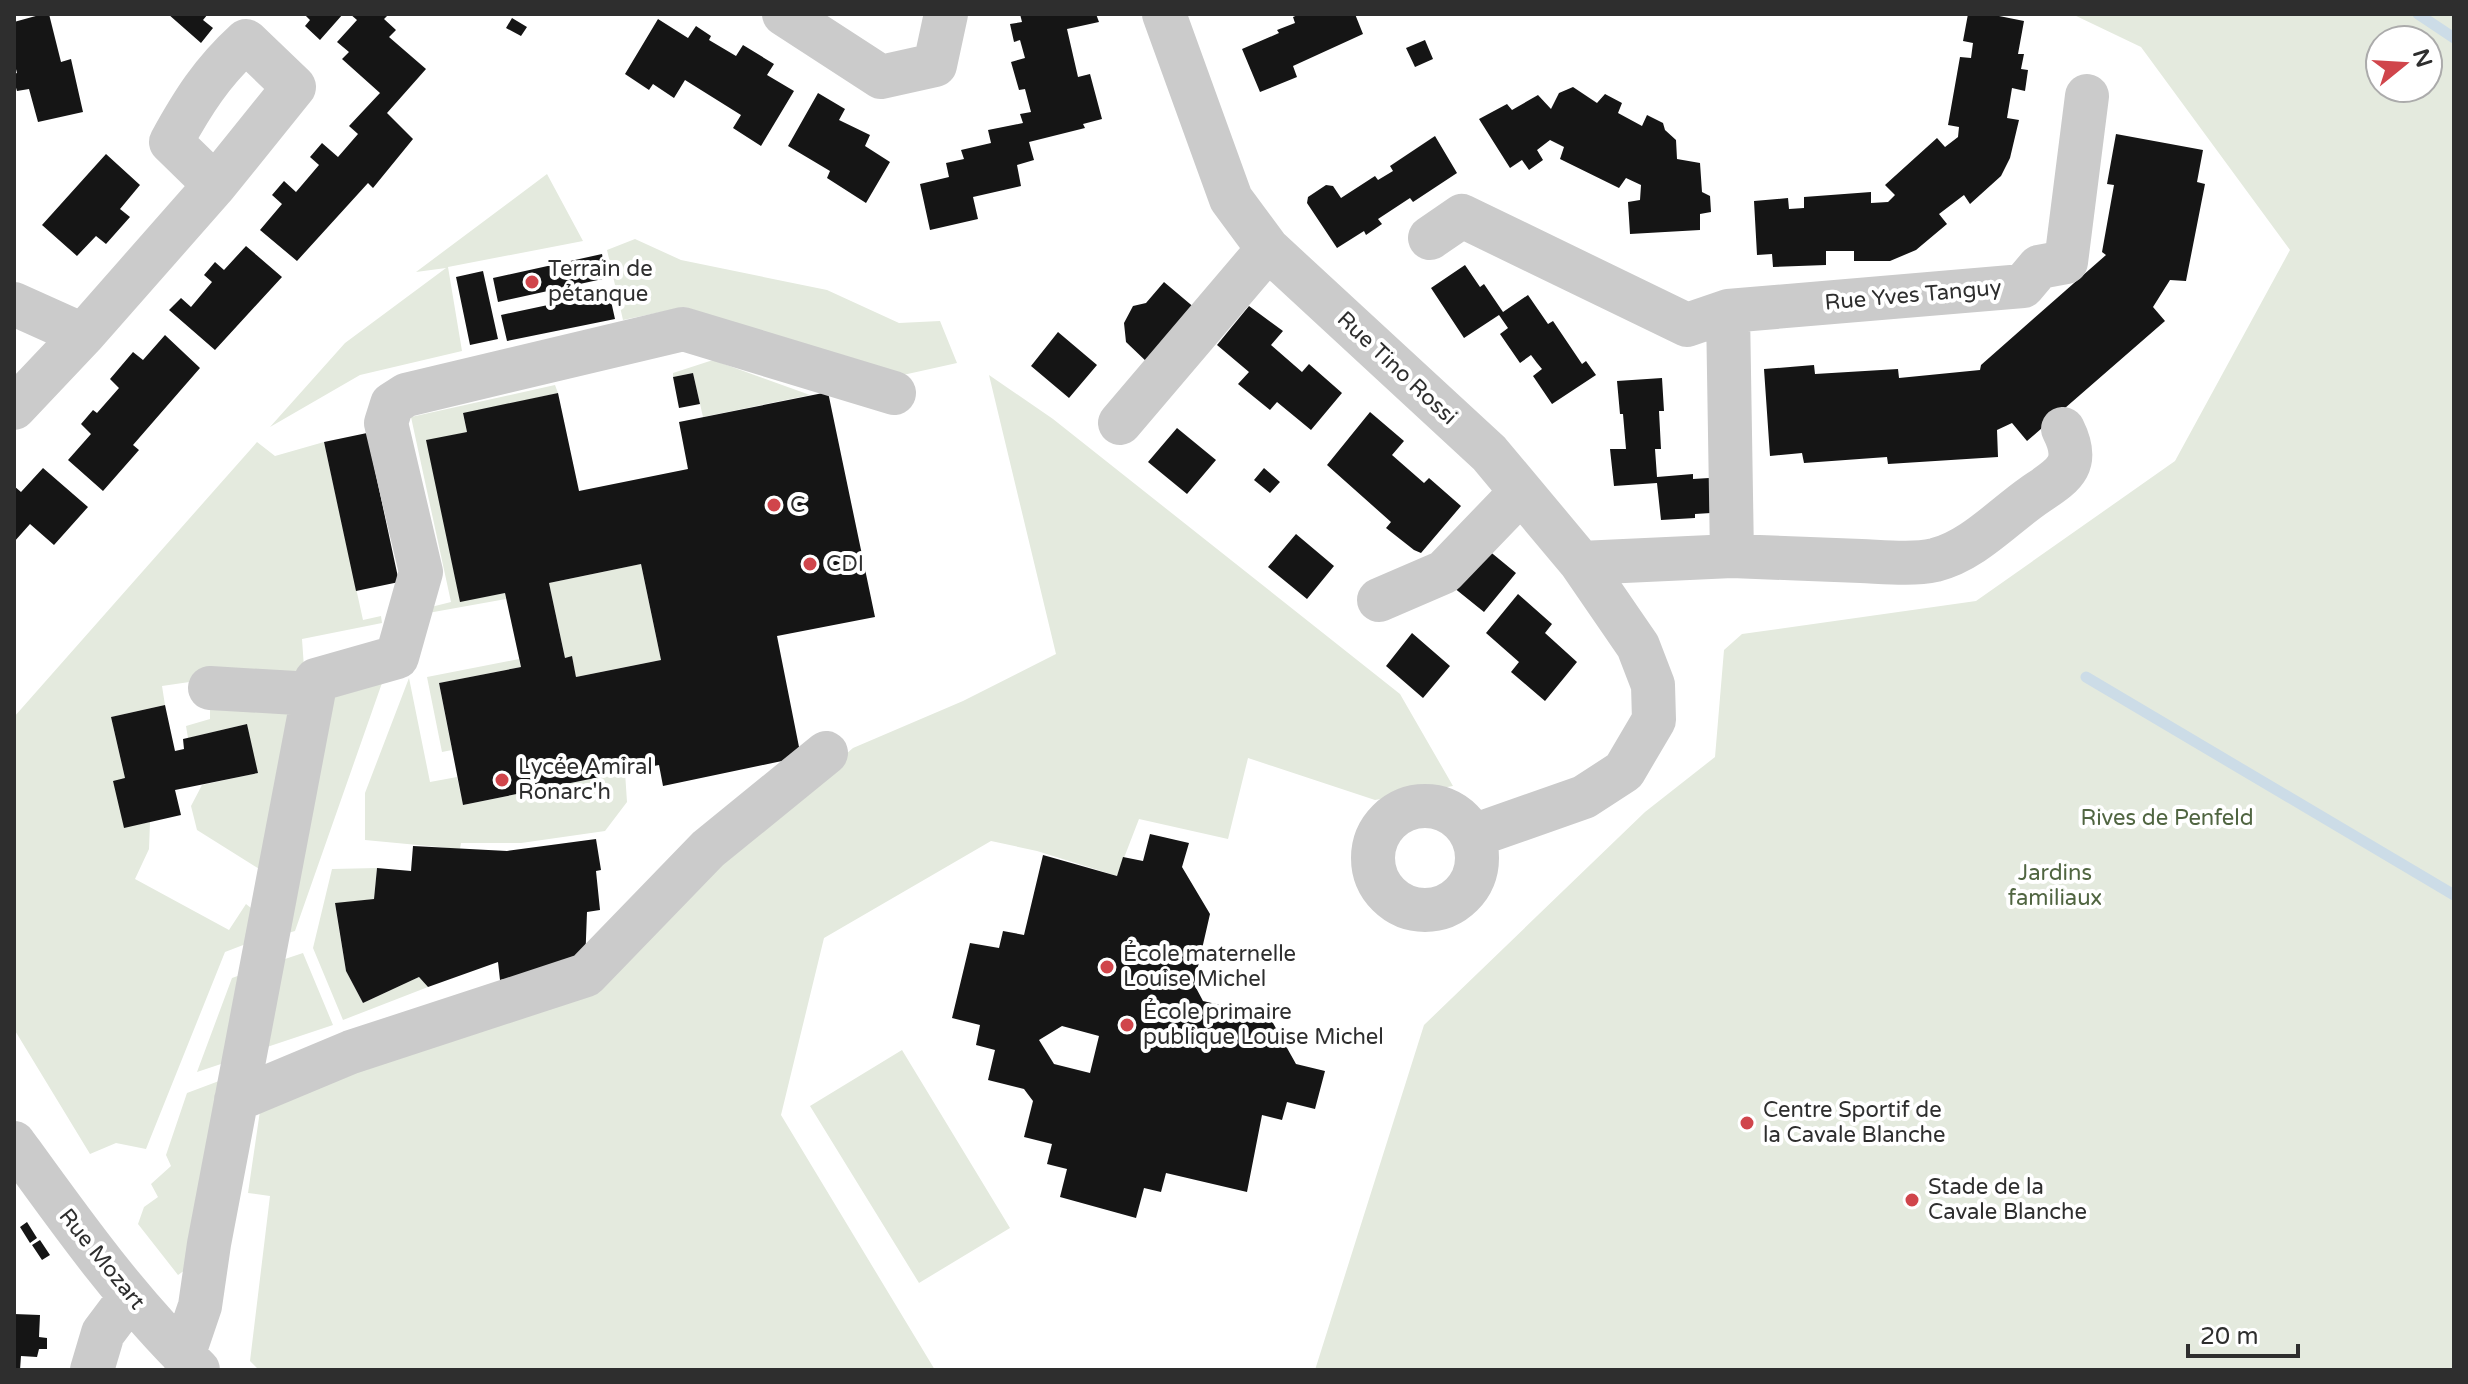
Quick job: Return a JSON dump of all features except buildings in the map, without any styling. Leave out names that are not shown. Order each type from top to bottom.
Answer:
[{"type":"street","points":[[784,14],[881,77],[935,65],[946,14]]},
{"type":"street","name":"Rue Tino Rossi","points":[[1164,14],[1231,199],[1268,249],[1489,453],[1581,563],[1638,646],[1653,685],[1654,720],[1624,771],[1584,797],[1473,836]]},
{"type":"street","name":"Rue Yves Tanguy","points":[[1430,238],[1462,216],[1687,325],[1728,311],[2023,286],[2039,267],[2066,262],[2087,96]]},
{"type":"street","points":[[14,408],[215,185]]},
{"type":"street","points":[[1120,423],[1268,249]]},
{"type":"street","points":[[14,304],[83,335]]},
{"type":"street","points":[[1728,311],[1732,556]]},
{"type":"street","points":[[190,1363],[236,1100],[316,680],[397,657],[421,572],[386,423],[392,404],[406,395],[683,329],[894,393]]},
{"type":"street","points":[[1581,563],[1732,556],[1895,562],[1936,560],[1974,542],[2054,482],[2069,467],[2072,447],[2063,429]]},
{"type":"street","points":[[1379,600],[1444,572],[1521,492]]},
{"type":"street","points":[[210,688],[313,694]]},
{"type":"street","points":[[236,1100],[351,1052],[586,975],[708,849],[826,753]]},
{"type":"street","name":"Rue Mozart","points":[[14,1143],[80,1237],[190,1363]]},
{"type":"street","points":[[92,1370],[103,1333],[130,1297]]},
{"type":"green space","name":"Rives de Penfeld","points":[[2072,14],[2454,14],[2454,1370],[1315,1370],[1424,1025],[1645,812],[1715,757],[1724,650],[1742,634],[1976,601],[2175,461],[2290,250],[2141,47]]},
{"type":"green space","points":[[547,174],[583,241],[448,267],[462,351],[360,375],[270,427],[345,343],[446,268],[416,272]]},
{"type":"green space","points":[[635,239],[681,260],[827,290],[899,323],[940,321],[957,363],[894,377],[685,307],[623,320],[607,250]]},
{"type":"green space","points":[[713,360],[810,395],[703,417],[693,373],[673,377],[673,373]]},
{"type":"green space","points":[[989,375],[1053,419],[1400,694],[1453,786],[1375,800],[1248,758],[1228,839],[1139,819],[1117,876],[1037,851],[991,841],[824,938],[781,1115],[935,1370],[259,1370],[250,1361],[270,1196],[248,1193],[261,1104],[675,901],[853,748],[963,701],[1056,654]]},
{"type":"green space","points":[[555,385],[558,393],[463,414],[467,432],[427,441],[460,601],[505,593],[506,599],[428,613],[427,608],[451,602],[411,417]]},
{"type":"green space","points":[[257,442],[275,456],[324,442],[363,620],[381,616],[382,623],[302,639],[305,682],[210,679],[162,686],[165,705],[111,717],[125,778],[125,827],[150,822],[149,849],[135,879],[229,930],[246,904],[256,912],[251,942],[225,952],[146,1149],[116,1143],[90,1154],[14,1029],[14,717]]},
{"type":"green space","points":[[641,564],[661,660],[576,677],[572,657],[565,658],[549,583]]},
{"type":"green space","points":[[519,659],[521,667],[439,683],[452,750],[442,752],[427,677]]},
{"type":"green space","points":[[409,678],[430,782],[457,777],[463,805],[625,772],[627,802],[605,831],[521,843],[461,843],[460,849],[365,840],[365,793]]},
{"type":"green space","points":[[382,683],[295,931],[281,935],[320,700]]},
{"type":"green space","points":[[210,694],[294,701],[261,870],[197,830],[191,806],[202,785],[257,773],[247,724],[188,738],[186,726],[210,719]]},
{"type":"green space","points":[[377,868],[374,899],[335,904],[346,971],[363,1003],[419,977],[428,987],[343,1020],[313,948],[332,869]]},
{"type":"green space","points":[[303,953],[333,1025],[264,1048],[279,961]]},
{"type":"green space","points":[[246,973],[230,1061],[197,1072],[232,978]]},
{"type":"green space","points":[[902,1050],[1010,1228],[919,1283],[810,1106]]},
{"type":"green space","points":[[227,1078],[188,1268],[178,1275],[138,1224],[144,1207],[158,1197],[151,1184],[171,1166],[166,1155],[187,1093]]},
{"type":"waterway","points":[[2418,14],[2454,38]]},
{"type":"waterway","points":[[2086,677],[2454,895]]},
{"type":"place","name":"Terrain de pétanque","points":[[532,282]]},
{"type":"place","name":"C","points":[[774,505]]},
{"type":"place","name":"CDI","points":[[810,564]]},
{"type":"place","name":"Lycée Amiral Ronarc'h","points":[[502,780]]},
{"type":"place","name":"École maternelle Louise Michel","points":[[1107,967]]},
{"type":"place","name":"École primaire publique Louise Michel","points":[[1127,1025]]},
{"type":"place","name":"Centre Sportif de la Cavale Blanche","points":[[1747,1123]]},
{"type":"place","name":"Stade de la Cavale Blanche","points":[[1912,1200]]},
{"type":"park label","name":"Jardins familiaux","points":[[2055,886]]}]
